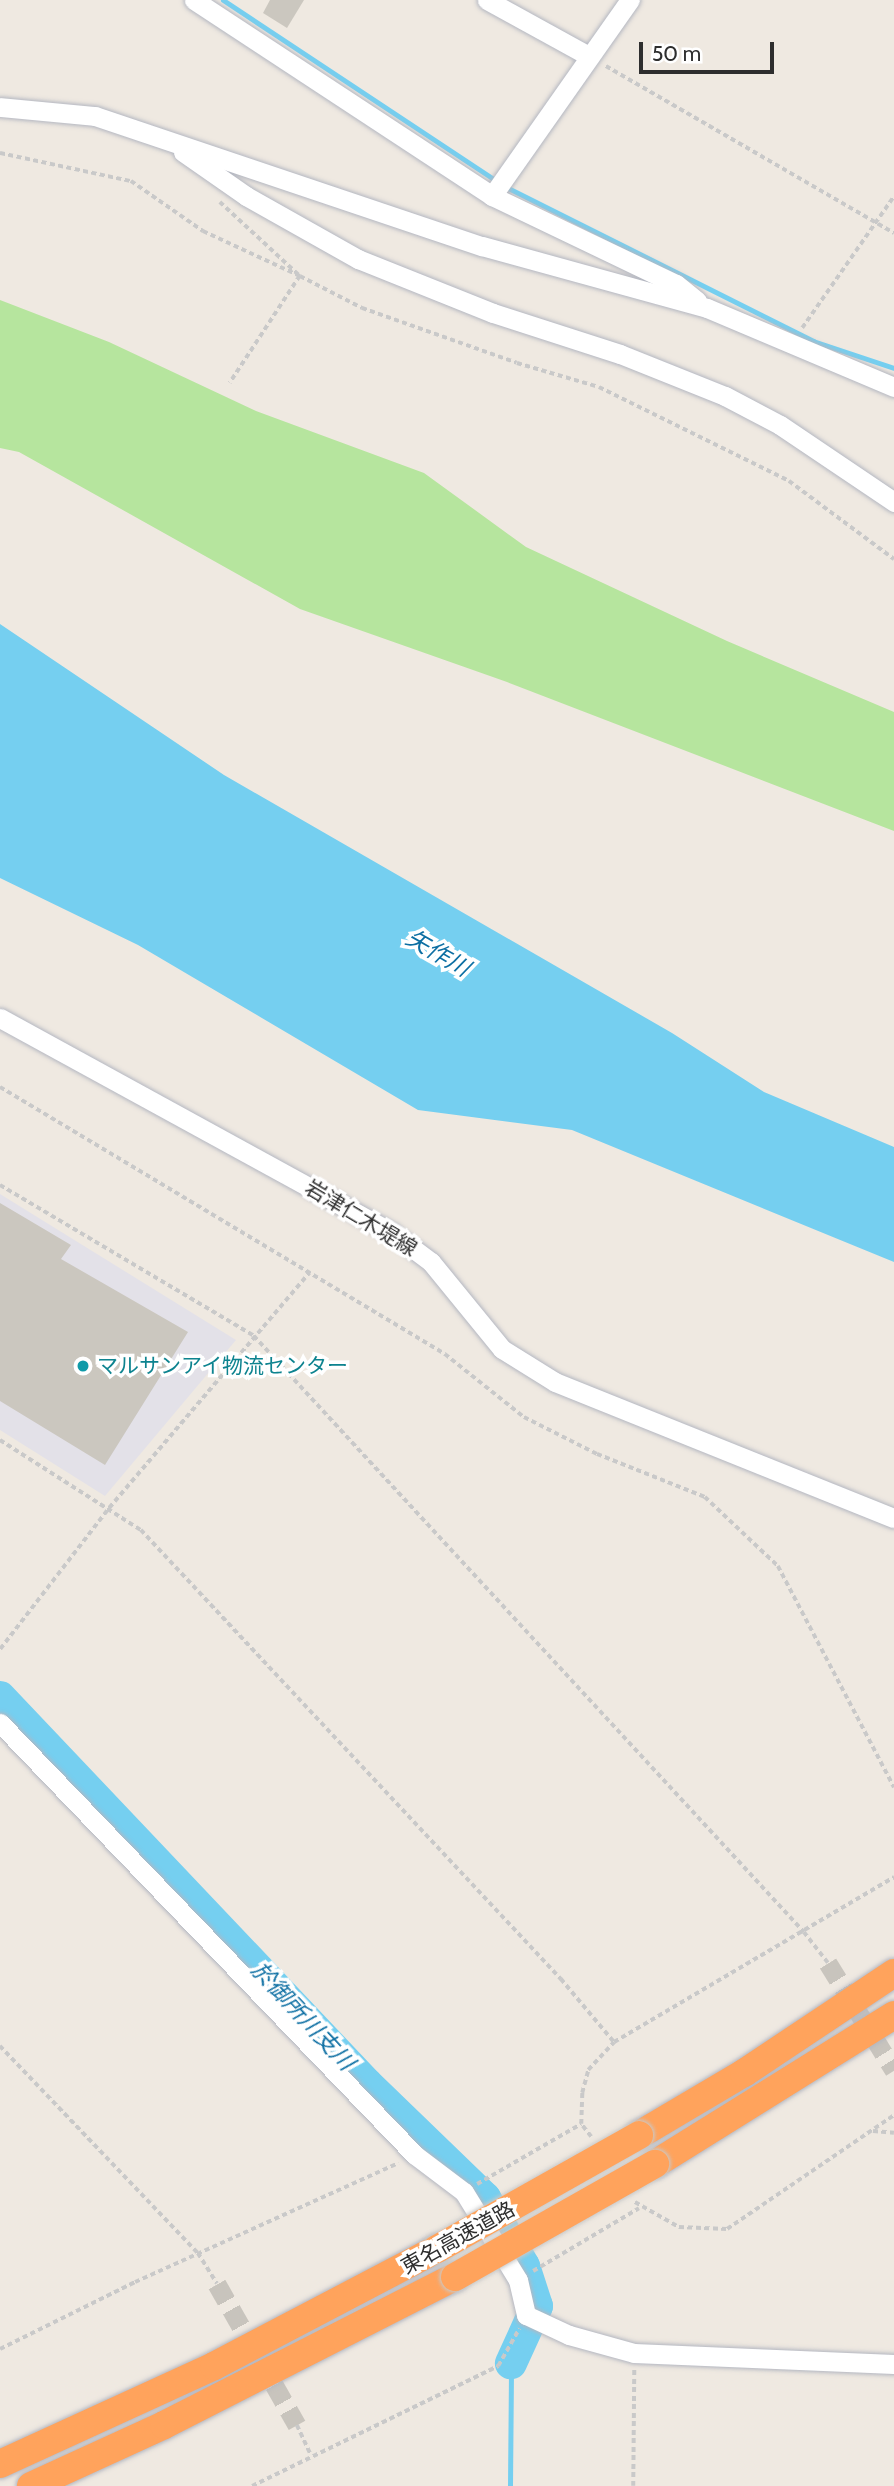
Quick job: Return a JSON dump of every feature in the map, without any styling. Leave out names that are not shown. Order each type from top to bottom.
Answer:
[{"type":"highway","name":"東名高速道路","points":[[0,2465],[226,2360],[437,2249],[744,2073],[894,1973]]},
{"type":"highway","name":"東名高速道路","points":[[31,2486],[176,2419],[455,2277],[655,2164],[894,2015]]},
{"type":"street","points":[[194,0],[492,196],[676,284],[706,308]]},
{"type":"street","points":[[487,0],[589,56]]},
{"type":"street","points":[[492,196],[629,0]]},
{"type":"street","points":[[0,107],[95,116],[482,246],[706,308],[894,387]]},
{"type":"street","points":[[162,138],[246,195],[358,259],[494,313],[620,354],[725,396],[780,425],[894,502]]},
{"type":"street","name":"岩津仁木堤線","points":[[0,1018],[391,1231],[439,1270],[502,1349],[555,1382],[894,1518]]},
{"type":"street","points":[[0,1723],[415,2155],[464,2192],[518,2280],[526,2315],[569,2335],[634,2353],[894,2364]]},
{"type":"path","points":[[589,56],[894,233]]},
{"type":"path","points":[[0,153],[131,181],[203,231],[300,276],[362,309],[517,363],[599,387],[789,481],[894,559]]},
{"type":"path","points":[[212,195],[300,276]]},
{"type":"path","points":[[791,344],[894,197]]},
{"type":"path","points":[[230,383],[300,276]]},
{"type":"path","points":[[0,1087],[445,1354],[524,1417],[597,1454],[705,1497],[778,1566],[894,1787]]},
{"type":"path","points":[[0,1185],[254,1336],[804,1932],[828,1964]]},
{"type":"path","points":[[0,1649],[109,1508],[309,1273]]},
{"type":"path","points":[[0,1440],[141,1530],[561,1979],[614,2042]]},
{"type":"path","points":[[464,2192],[582,2123],[582,2093],[588,2070],[614,2042],[894,1877]]},
{"type":"path","points":[[0,2046],[198,2253],[217,2284]]},
{"type":"path","points":[[518,2280],[639,2208],[679,2227],[727,2229],[894,2115]]},
{"type":"path","points":[[871,2131],[894,2133]]},
{"type":"path","points":[[0,2349],[198,2253],[415,2155]]},
{"type":"path","points":[[252,2486],[498,2366],[526,2315]]},
{"type":"path","points":[[633,2486],[634,2353]]},
{"type":"path","points":[[297,2426],[312,2456]]},
{"type":"shaded area","name":"マルサンアイ物流センター","points":[[0,1194],[236,1340],[105,1496],[0,1430]]},
{"type":"green space","points":[[0,300],[109,342],[256,411],[424,473],[526,547],[727,641],[894,712],[894,831],[507,682],[300,609],[19,452],[0,448]]},
{"type":"water","name":"矢作川","points":[[0,624],[224,775],[672,1033],[764,1092],[894,1147],[894,1262],[572,1130],[418,1110],[138,945],[0,878]]},
{"type":"building","points":[[270,0],[304,0],[287,28],[263,13]]},
{"type":"building","name":"マルサンアイ物流センター","points":[[0,1203],[71,1245],[61,1259],[188,1332],[105,1465],[0,1401]]},
{"type":"waterway","points":[[223,0],[496,181]]},
{"type":"waterway","points":[[504,186],[813,341],[894,368]]},
{"type":"waterway","name":"於御所川支川","points":[[0,1697],[367,2084],[485,2198],[524,2266],[537,2306],[511,2363]]},
{"type":"waterway","points":[[510,2486],[511,2363]]},
{"type":"tunnel","points":[[828,1963],[894,2070]]},
{"type":"tunnel","points":[[217,2284],[297,2425]]},
{"type":"place","name":"マルサンアイ物流センター","points":[[83,1366]]}]
